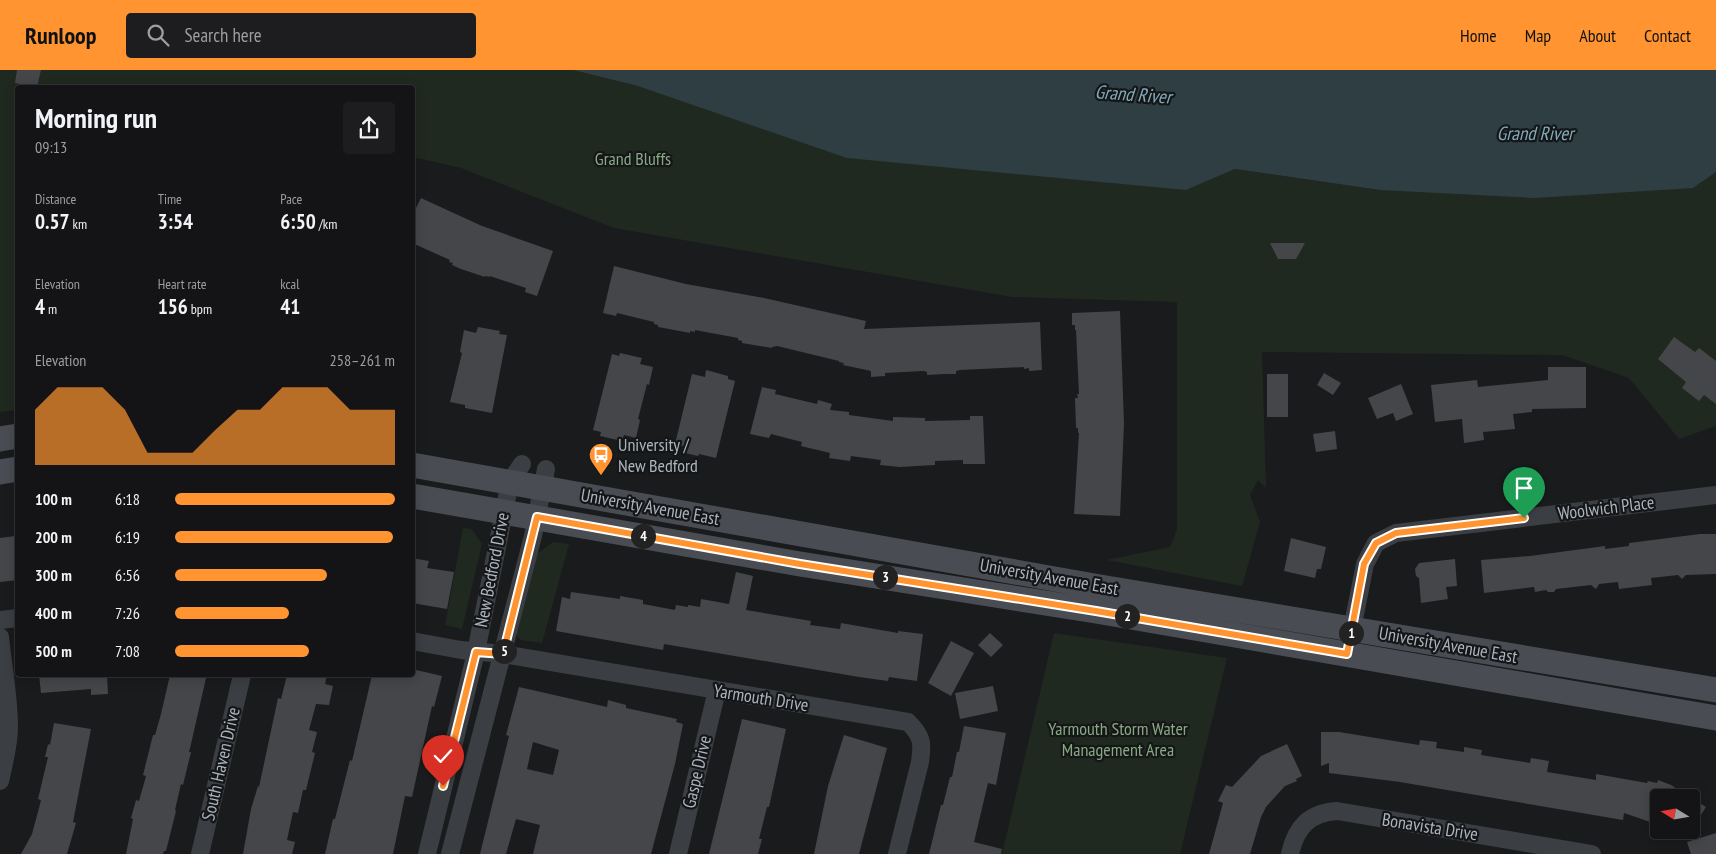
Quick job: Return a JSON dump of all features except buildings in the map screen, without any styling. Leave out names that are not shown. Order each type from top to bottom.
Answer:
[{"type":"main road","points":[[0,439],[15,436]]},
{"type":"main road","name":"University Avenue East","points":[[415,465],[516,473],[545,478],[1352,629],[1716,690]]},
{"type":"main road","points":[[0,472],[15,470]]},
{"type":"main road","name":"University Avenue East","points":[[415,497],[800,564],[1096,611],[1716,718]]},
{"type":"street","name":"New Bedford Drive","points":[[427,854],[476,652],[504,512],[516,473]]},
{"type":"street","name":"New Bedford Drive","points":[[450,854],[503,654],[545,478]]},
{"type":"street","name":"Woolwich Place","points":[[1347,654],[1364,564],[1376,543],[1396,533],[1716,495]]},
{"type":"street","points":[[0,620],[15,618]]},
{"type":"street","points":[[0,637],[9,726],[8,743],[0,781]]},
{"type":"street","name":"Yarmouth Drive","points":[[415,642],[476,652],[503,654],[908,722],[919,733],[922,747],[897,854]]},
{"type":"street","name":"South Haven Drive","points":[[200,854],[242,677]]},
{"type":"street","name":"Gaspe Drive","points":[[678,854],[717,690]]},
{"type":"street","name":"Bonavista Drive","points":[[1290,854],[1293,841],[1302,825],[1322,812],[1337,812],[1592,854]]},
{"type":"green space","name":"Grand Bluffs","points":[[0,70],[573,70],[638,86],[1186,190],[1235,169],[1380,190],[1693,188],[1716,172],[1716,426],[1679,439],[1629,378],[1562,355],[1262,352],[1266,488],[1258,480],[1250,495],[1260,522],[1242,586],[1107,560],[1170,547],[1177,529],[1177,302],[1012,297],[614,228],[461,168],[415,157],[415,85],[15,85],[15,410],[0,412]]},
{"type":"green space","points":[[463,528],[472,529],[482,544],[462,629],[445,625]]},
{"type":"green space","points":[[553,542],[569,544],[542,643],[521,640],[514,632],[530,559]]},
{"type":"green space","name":"Yarmouth Storm Water Management Area","points":[[1054,633],[1227,658],[1180,854],[1002,854]]},
{"type":"water","name":"Grand River","points":[[573,70],[1716,70],[1716,172],[1693,188],[1534,198],[1380,190],[1235,169],[1186,190],[847,158],[638,86]]},
{"type":"place","name":"University / New Bedford","points":[[601,476]]},
{"type":"route","points":[[443,786],[476,652],[503,654],[537,517],[800,564],[1096,611],[1347,654],[1364,564],[1376,543],[1396,533],[1524,518]]}]
